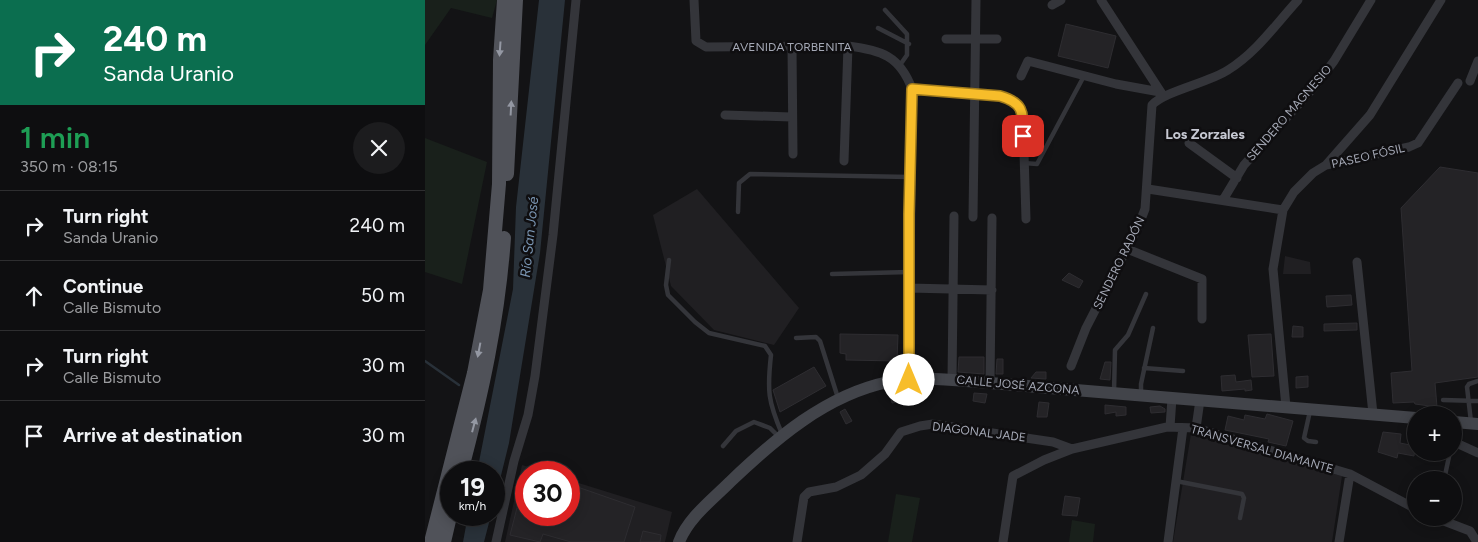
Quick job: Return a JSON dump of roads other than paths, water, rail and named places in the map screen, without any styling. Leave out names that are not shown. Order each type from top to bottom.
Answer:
[{"type":"main road","points":[[438,540],[475,373],[490,290],[499,184],[500,60],[504,0]]},
{"type":"main road","points":[[464,461],[485,381],[500,292],[516,0]]},
{"type":"main road","name":"CALLE JOSÉ AZCONA","points":[[679,542],[690,522],[741,472],[782,436],[814,412],[839,399],[888,382],[952,380],[1407,417]]},
{"type":"main road","points":[[1462,422],[1475,423]]},
{"type":"main road","points":[[438,540],[444,526]]},
{"type":"street","points":[[496,542],[514,461],[528,415],[535,376],[553,235],[576,0]]},
{"type":"street","name":"AVENIDA TORBENITA","points":[[694,0],[696,41],[707,48],[848,46],[868,48],[890,56],[900,65]]},
{"type":"street","points":[[973,217],[976,0]]},
{"type":"street","points":[[1051,5],[1061,0]]},
{"type":"street","points":[[1101,0],[1162,94]]},
{"type":"street","points":[[1021,76],[1027,61],[1162,94],[1207,82],[1235,66],[1246,57],[1298,0]]},
{"type":"street","name":"SENDERO MAGNESIO","points":[[1223,200],[1244,165],[1334,62],[1371,0]]},
{"type":"street","points":[[1327,165],[1370,116],[1441,0]]},
{"type":"street","points":[[946,39],[997,38]]},
{"type":"street","points":[[844,161],[848,46]]},
{"type":"street","points":[[792,47],[791,117],[793,154]]},
{"type":"street","points":[[1470,81],[1478,61]]},
{"type":"street","points":[[900,65],[912,89],[909,380]]},
{"type":"street","name":"PASEO FÓSIL","points":[[1286,407],[1273,269],[1283,210],[1294,192],[1313,172],[1327,165],[1409,147],[1418,143],[1458,83]]},
{"type":"street","points":[[912,89],[1000,96],[1013,100],[1019,106],[1023,120],[1026,219]]},
{"type":"street","name":"SENDERO RADÓN","points":[[1071,366],[1086,328],[1127,249],[1145,209],[1148,189],[1152,105],[1162,94]]},
{"type":"street","points":[[725,116],[791,117]]},
{"type":"street","points":[[1189,143],[1237,178]]},
{"type":"street","points":[[1148,189],[1283,210]]},
{"type":"street","points":[[952,380],[954,216]]},
{"type":"street","points":[[990,383],[992,218]]},
{"type":"street","points":[[1127,249],[1203,279],[1202,319]]},
{"type":"street","points":[[1357,262],[1373,414]]},
{"type":"street","points":[[909,288],[992,290]]},
{"type":"street","points":[[1170,427],[1172,398]]},
{"type":"street","points":[[1197,428],[1200,400]]},
{"type":"street","name":"DIAGONAL JADE","points":[[797,542],[804,497],[809,492],[837,487],[861,475],[885,454],[897,436],[907,429],[933,424],[1053,442],[1072,450]]},
{"type":"street","name":"TRANSVERSAL DIAMANTE","points":[[1003,542],[1013,476],[1044,460],[1072,450],[1170,427],[1197,428],[1350,474],[1407,504]]},
{"type":"street","points":[[1168,542],[1183,428]]},
{"type":"street","points":[[1462,446],[1478,453]]},
{"type":"street","points":[[1339,542],[1350,474]]},
{"type":"street","points":[[1457,526],[1470,531],[1477,542]]},
{"type":"lane","points":[[885,10],[907,34],[909,44],[907,55],[900,65]]},
{"type":"lane","points":[[878,28],[909,44]]},
{"type":"lane","points":[[1023,162],[1037,164],[1085,76]]},
{"type":"lane","points":[[738,212],[739,183],[750,174],[910,177]]},
{"type":"lane","points":[[669,260],[666,277],[669,295],[695,322],[709,333],[765,346],[771,355],[768,388],[771,406],[782,436]]},
{"type":"lane","points":[[832,274],[909,272]]},
{"type":"lane","points":[[1115,393],[1115,350],[1129,336],[1145,294]]},
{"type":"lane","points":[[1141,395],[1144,368],[1153,328]]},
{"type":"lane","points":[[796,338],[816,337],[820,341],[839,399]]},
{"type":"lane","points":[[1144,368],[1183,371]]},
{"type":"lane","points":[[1475,423],[1467,387],[1469,384],[1478,382]]},
{"type":"lane","points":[[1443,400],[1478,401]]},
{"type":"lane","points":[[1310,409],[1304,438],[1308,441],[1316,442]]},
{"type":"lane","points":[[723,446],[736,431],[754,422],[770,428],[782,436]]},
{"type":"lane","points":[[1176,481],[1242,494],[1244,498],[1240,518]]},
{"type":"water","name":"Río San José","points":[[539,0],[565,0],[540,253],[509,443],[505,461],[479,461],[513,289],[516,207]]},
{"type":"water","points":[[466,526],[488,526],[484,542],[463,542]]},
{"type":"waterway","points":[[425,361],[459,385]]},
{"type":"district","name":"Los Zorzales","points":[[1205,134]]}]
